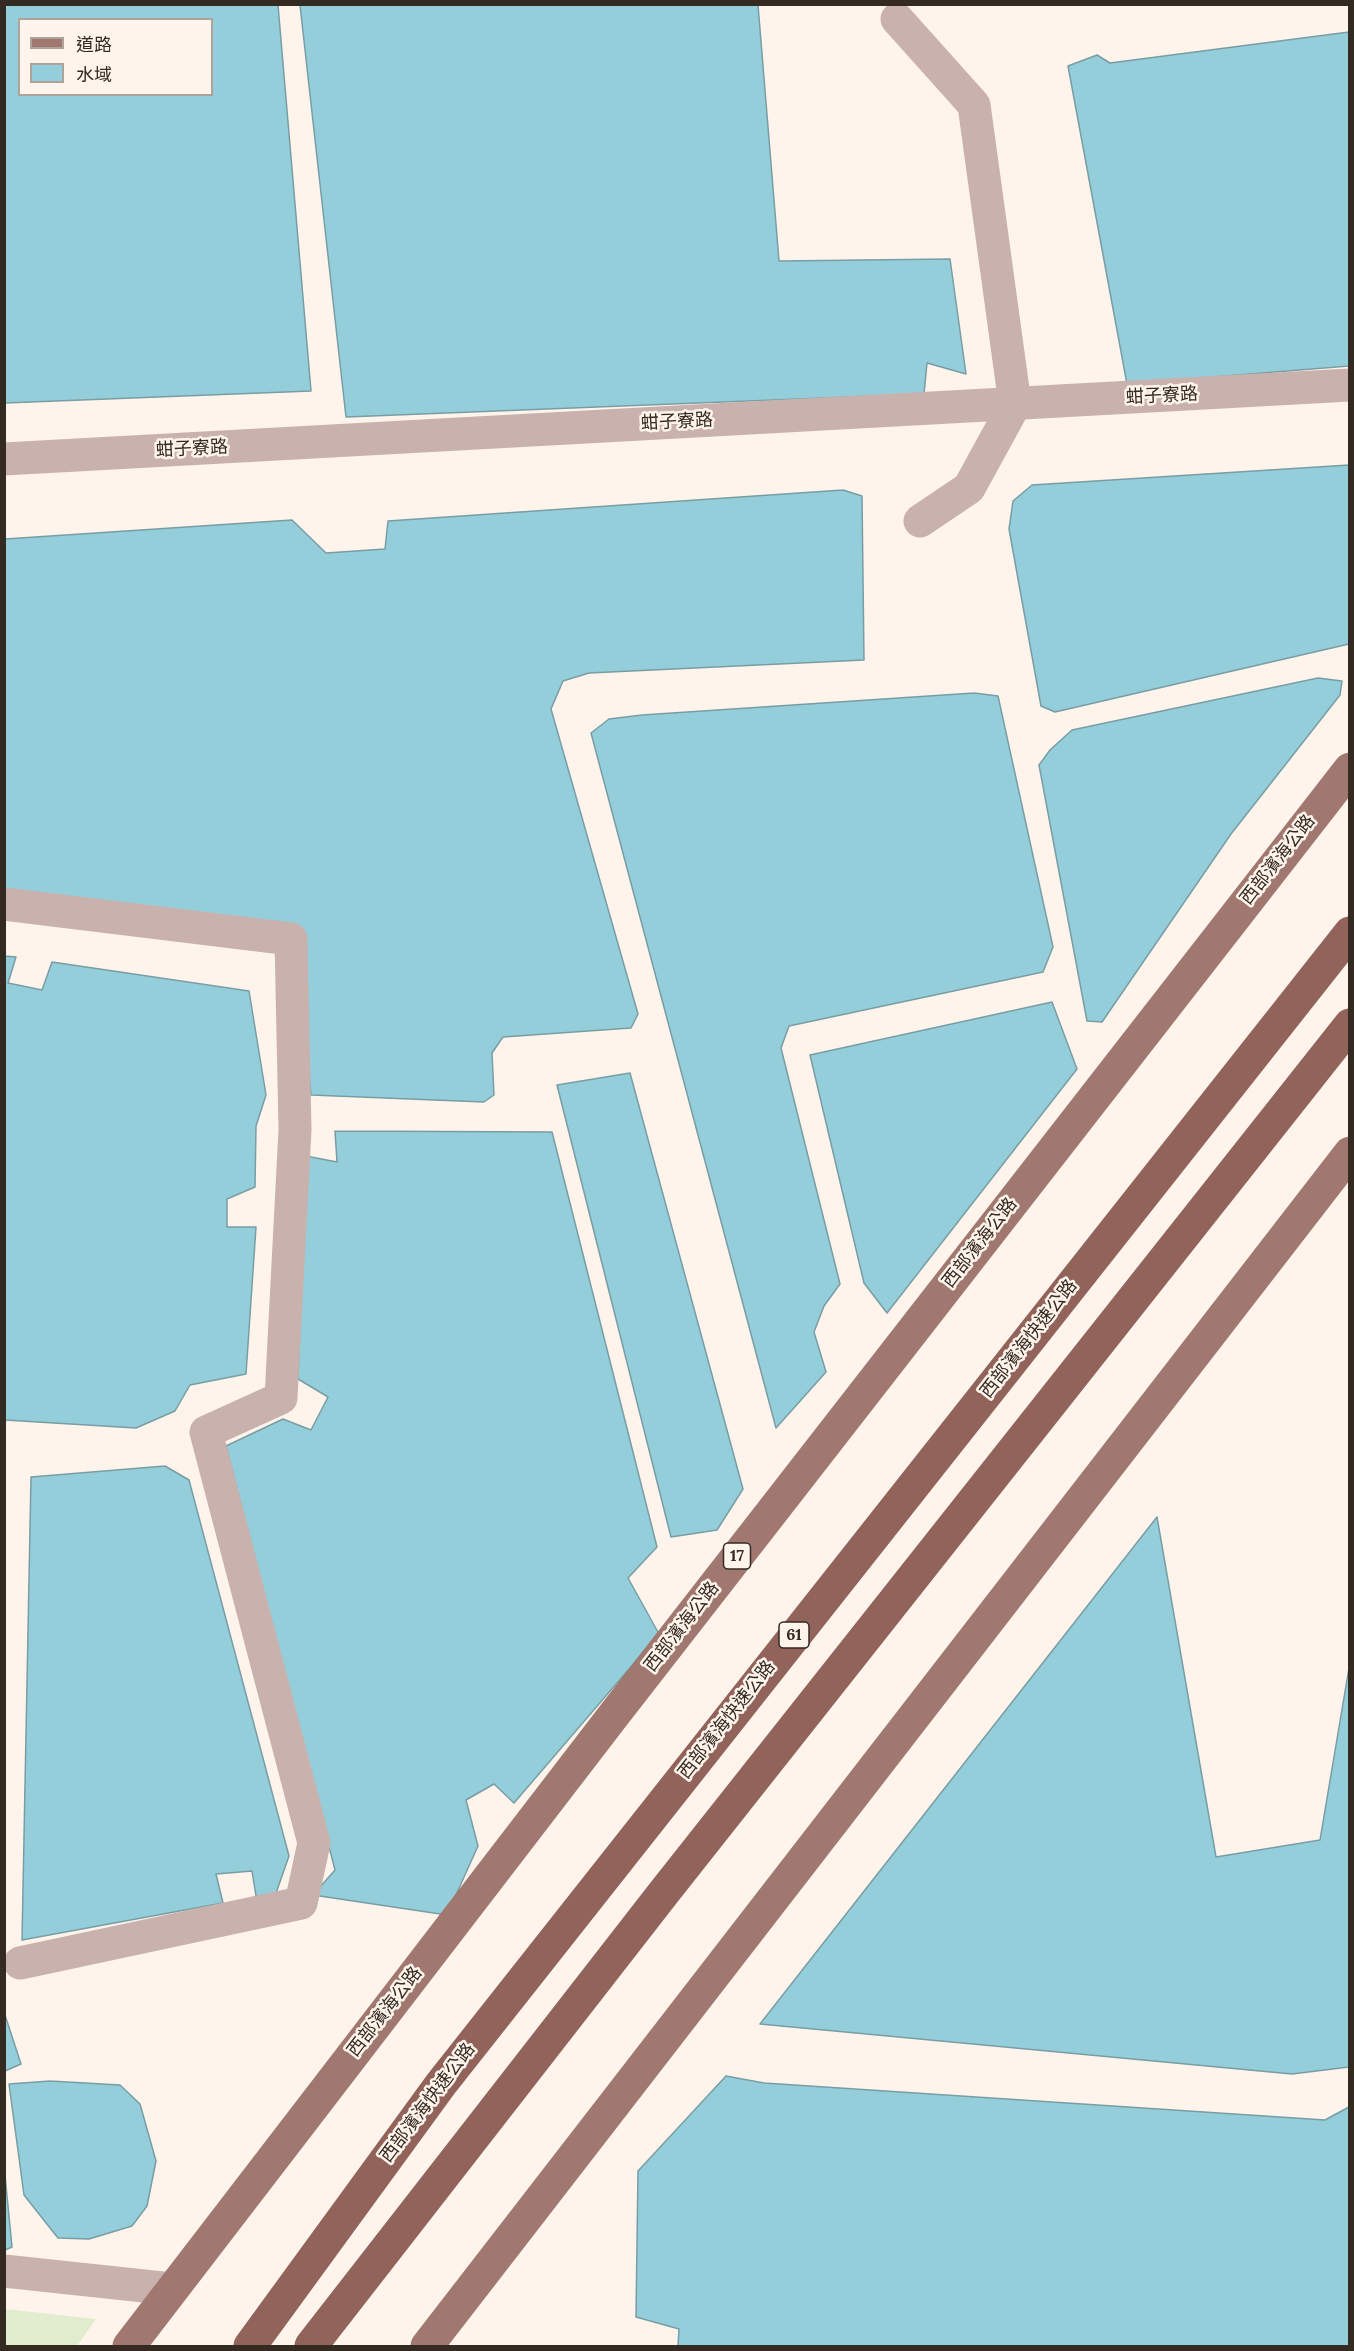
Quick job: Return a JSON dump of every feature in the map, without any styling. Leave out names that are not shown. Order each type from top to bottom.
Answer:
[{"type":"highway","name":"西部濱海快速公路","points":[[250,2346],[441,2084],[1350,933]]},
{"type":"highway","points":[[311,2346],[664,1891],[1350,1025]]},
{"type":"main road","name":"西部濱海公路","points":[[129,2346],[643,1678],[1350,769]]},
{"type":"main road","points":[[427,2346],[1350,1153]]},
{"type":"street","points":[[897,19],[974,105],[1015,404],[969,488],[920,521]]},
{"type":"street","name":"蚶子寮路","points":[[4,459],[1350,385]]},
{"type":"street","points":[[4,904],[291,939],[295,1130],[280,1398],[206,1432],[314,1843],[301,1903],[20,1964]]},
{"type":"street","points":[[4,2271],[172,2289]]},
{"type":"green space","points":[[5,2309],[96,2319],[77,2346],[5,2346]]},
{"type":"water","points":[[4,5],[278,5],[311,391],[5,403]]},
{"type":"water","points":[[300,5],[758,5],[779,261],[950,259],[966,374],[927,363],[924,394],[346,417]]},
{"type":"water","points":[[1349,32],[1349,366],[1127,384],[1068,66],[1097,55],[1110,63]]},
{"type":"water","points":[[1349,465],[1349,644],[1055,712],[1041,706],[1009,529],[1013,501],[1032,485]]},
{"type":"water","points":[[843,490],[862,496],[864,660],[589,673],[563,681],[551,709],[638,1014],[631,1028],[503,1037],[492,1053],[494,1095],[484,1102],[311,1095],[296,944],[5,902],[5,539],[292,520],[326,553],[385,549],[388,521]]},
{"type":"water","points":[[1318,678],[1342,681],[1340,695],[1231,834],[1102,1022],[1087,1021],[1039,765],[1050,750],[1072,730]]},
{"type":"water","points":[[974,693],[998,696],[1053,947],[1043,972],[789,1026],[781,1048],[840,1284],[824,1306],[814,1332],[826,1372],[776,1428],[591,733],[609,719],[642,715]]},
{"type":"water","points":[[4,956],[16,957],[8,983],[42,990],[52,962],[249,991],[266,1095],[256,1126],[255,1187],[227,1199],[227,1227],[256,1227],[246,1374],[190,1385],[175,1411],[136,1428],[5,1420]]},
{"type":"water","points":[[1052,1002],[1077,1069],[887,1313],[864,1283],[810,1055]]},
{"type":"water","points":[[630,1073],[743,1489],[717,1530],[671,1537],[557,1085]]},
{"type":"water","points":[[335,1131],[552,1132],[657,1547],[628,1578],[659,1634],[514,1803],[494,1784],[466,1800],[478,1846],[447,1915],[313,1895],[335,1870],[226,1446],[283,1419],[311,1430],[328,1397],[298,1379],[306,1156],[337,1162]]},
{"type":"water","points":[[165,1466],[189,1480],[289,1856],[275,1896],[256,1896],[252,1871],[216,1874],[223,1903],[22,1940],[31,1477]]},
{"type":"water","points":[[1157,1517],[1216,1857],[1320,1840],[1349,1668],[1349,2067],[1292,2074],[760,2024]]},
{"type":"water","points":[[5,2015],[21,2064],[4,2071]]},
{"type":"water","points":[[726,2076],[764,2083],[1325,2120],[1349,2107],[1349,2346],[678,2346],[679,2329],[636,2317],[638,2171]]},
{"type":"water","points":[[50,2081],[120,2085],[140,2104],[156,2161],[147,2206],[132,2226],[89,2239],[58,2238],[24,2195],[9,2084]]},
{"type":"water","points":[[4,2165],[12,2247],[5,2250],[4,2250]]}]
